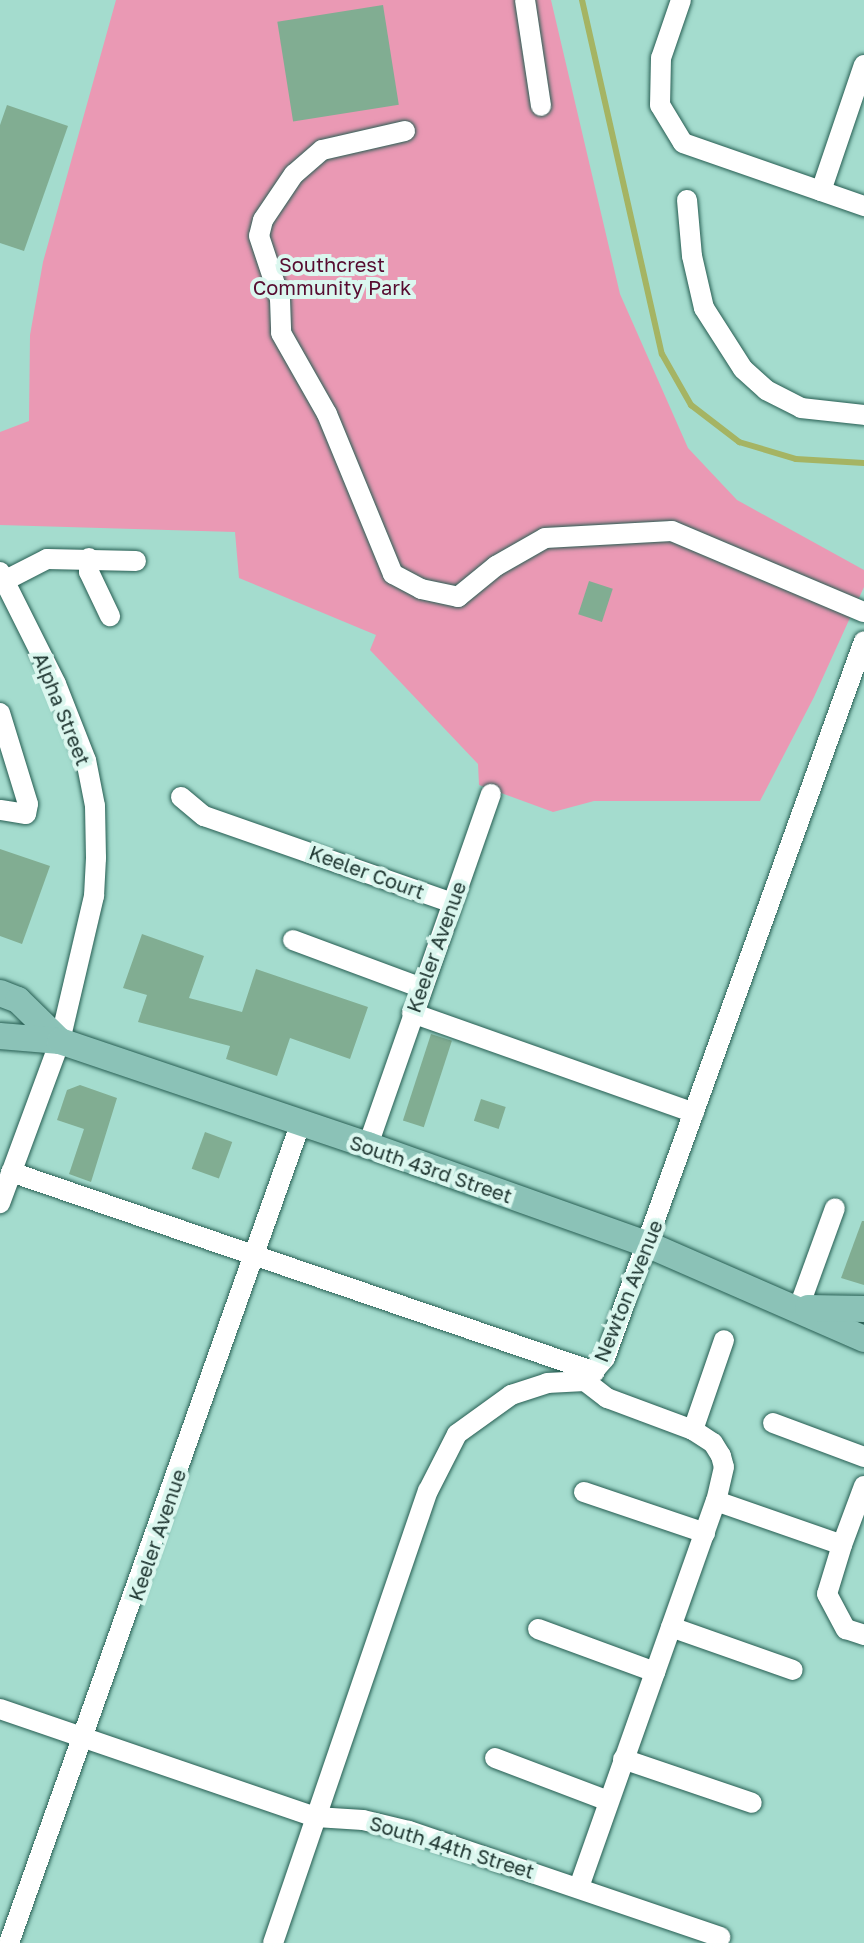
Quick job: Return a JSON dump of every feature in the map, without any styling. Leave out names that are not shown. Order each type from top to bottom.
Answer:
[{"type":"main road","name":"South 43rd Street","points":[[0,993],[18,1000],[60,1041]]},
{"type":"main road","name":"South 43rd Street","points":[[0,1036],[60,1041],[300,1125],[368,1145],[649,1245],[799,1307],[864,1339]]},
{"type":"main road","name":"South 43rd Street","points":[[799,1307],[864,1309]]},
{"type":"street","points":[[525,0],[541,106]]},
{"type":"street","points":[[681,0],[661,58],[660,105],[683,143],[864,206]]},
{"type":"street","points":[[821,191],[864,65]]},
{"type":"street","points":[[405,131],[322,150],[294,174],[263,220],[259,236],[280,299],[281,333],[327,414],[393,574],[421,589],[458,597],[496,566],[545,538],[672,531],[864,612]]},
{"type":"street","points":[[687,200],[692,256],[704,308],[743,369],[766,390],[801,408],[864,415]]},
{"type":"street","points":[[89,558],[89,572],[110,616]]},
{"type":"street","points":[[3,582],[47,559],[136,561]]},
{"type":"street","name":"Alpha Street","points":[[0,1203],[60,1041],[94,896],[95,806],[86,760],[56,684],[3,582]]},
{"type":"street","name":"Newton Avenue","points":[[273,1943],[428,1491],[457,1434],[511,1395],[547,1383],[590,1376],[649,1245],[864,641]]},
{"type":"street","points":[[0,713],[28,804],[26,814],[0,810]]},
{"type":"street","name":"Keeler Avenue","points":[[368,1145],[491,794]]},
{"type":"street","name":"Keeler Court","points":[[181,797],[204,816],[452,903]]},
{"type":"street","points":[[293,940],[422,988]]},
{"type":"street","points":[[412,1013],[694,1113]]},
{"type":"street","name":"Keeler Avenue","points":[[9,1943],[256,1258],[300,1125]]},
{"type":"street","points":[[11,1172],[590,1376],[607,1398],[693,1430],[713,1443],[721,1456],[716,1501],[579,1887]]},
{"type":"street","points":[[799,1307],[835,1208]]},
{"type":"street","points":[[693,1430],[724,1340]]},
{"type":"street","points":[[773,1423],[864,1457]]},
{"type":"street","points":[[864,1486],[827,1594],[846,1629],[864,1635]]},
{"type":"street","points":[[584,1492],[705,1533]]},
{"type":"street","points":[[716,1501],[842,1545]]},
{"type":"street","points":[[671,1627],[793,1670]]},
{"type":"street","points":[[538,1629],[655,1672]]},
{"type":"street","name":"South 44th Street","points":[[0,1709],[316,1817],[363,1820],[409,1831],[720,1937]]},
{"type":"street","points":[[495,1758],[608,1801]]},
{"type":"street","points":[[623,1759],[752,1803]]},
{"type":"green space","name":"Southcrest Community Park","points":[[116,0],[551,0],[620,294],[688,448],[737,500],[864,570],[864,587],[814,697],[760,801],[594,801],[553,812],[479,785],[478,764],[370,650],[376,635],[239,578],[235,532],[0,525],[0,432],[29,421],[30,335],[43,262]]},
{"type":"building","points":[[383,5],[399,105],[293,121],[277,22]]},
{"type":"building","points":[[7,105],[68,126],[24,251],[0,243],[0,125]]},
{"type":"building","points":[[589,581],[613,589],[602,622],[578,614]]},
{"type":"building","points":[[0,849],[50,866],[22,944],[0,936]]},
{"type":"building","points":[[142,934],[204,956],[189,998],[242,1012],[256,969],[368,1007],[350,1059],[290,1038],[277,1076],[226,1059],[230,1046],[138,1022],[147,995],[123,988]]},
{"type":"building","points":[[431,1034],[452,1041],[424,1127],[403,1121]]},
{"type":"building","points":[[80,1085],[117,1098],[91,1182],[69,1174],[84,1129],[57,1120],[67,1090]]},
{"type":"building","points":[[481,1099],[506,1107],[499,1129],[474,1121]]},
{"type":"building","points":[[205,1132],[232,1142],[219,1179],[192,1169]]},
{"type":"building","points":[[864,1221],[864,1285],[841,1278]]},
{"type":"waterway","points":[[582,0],[662,354],[691,405],[739,442],[796,459],[864,463]]}]
